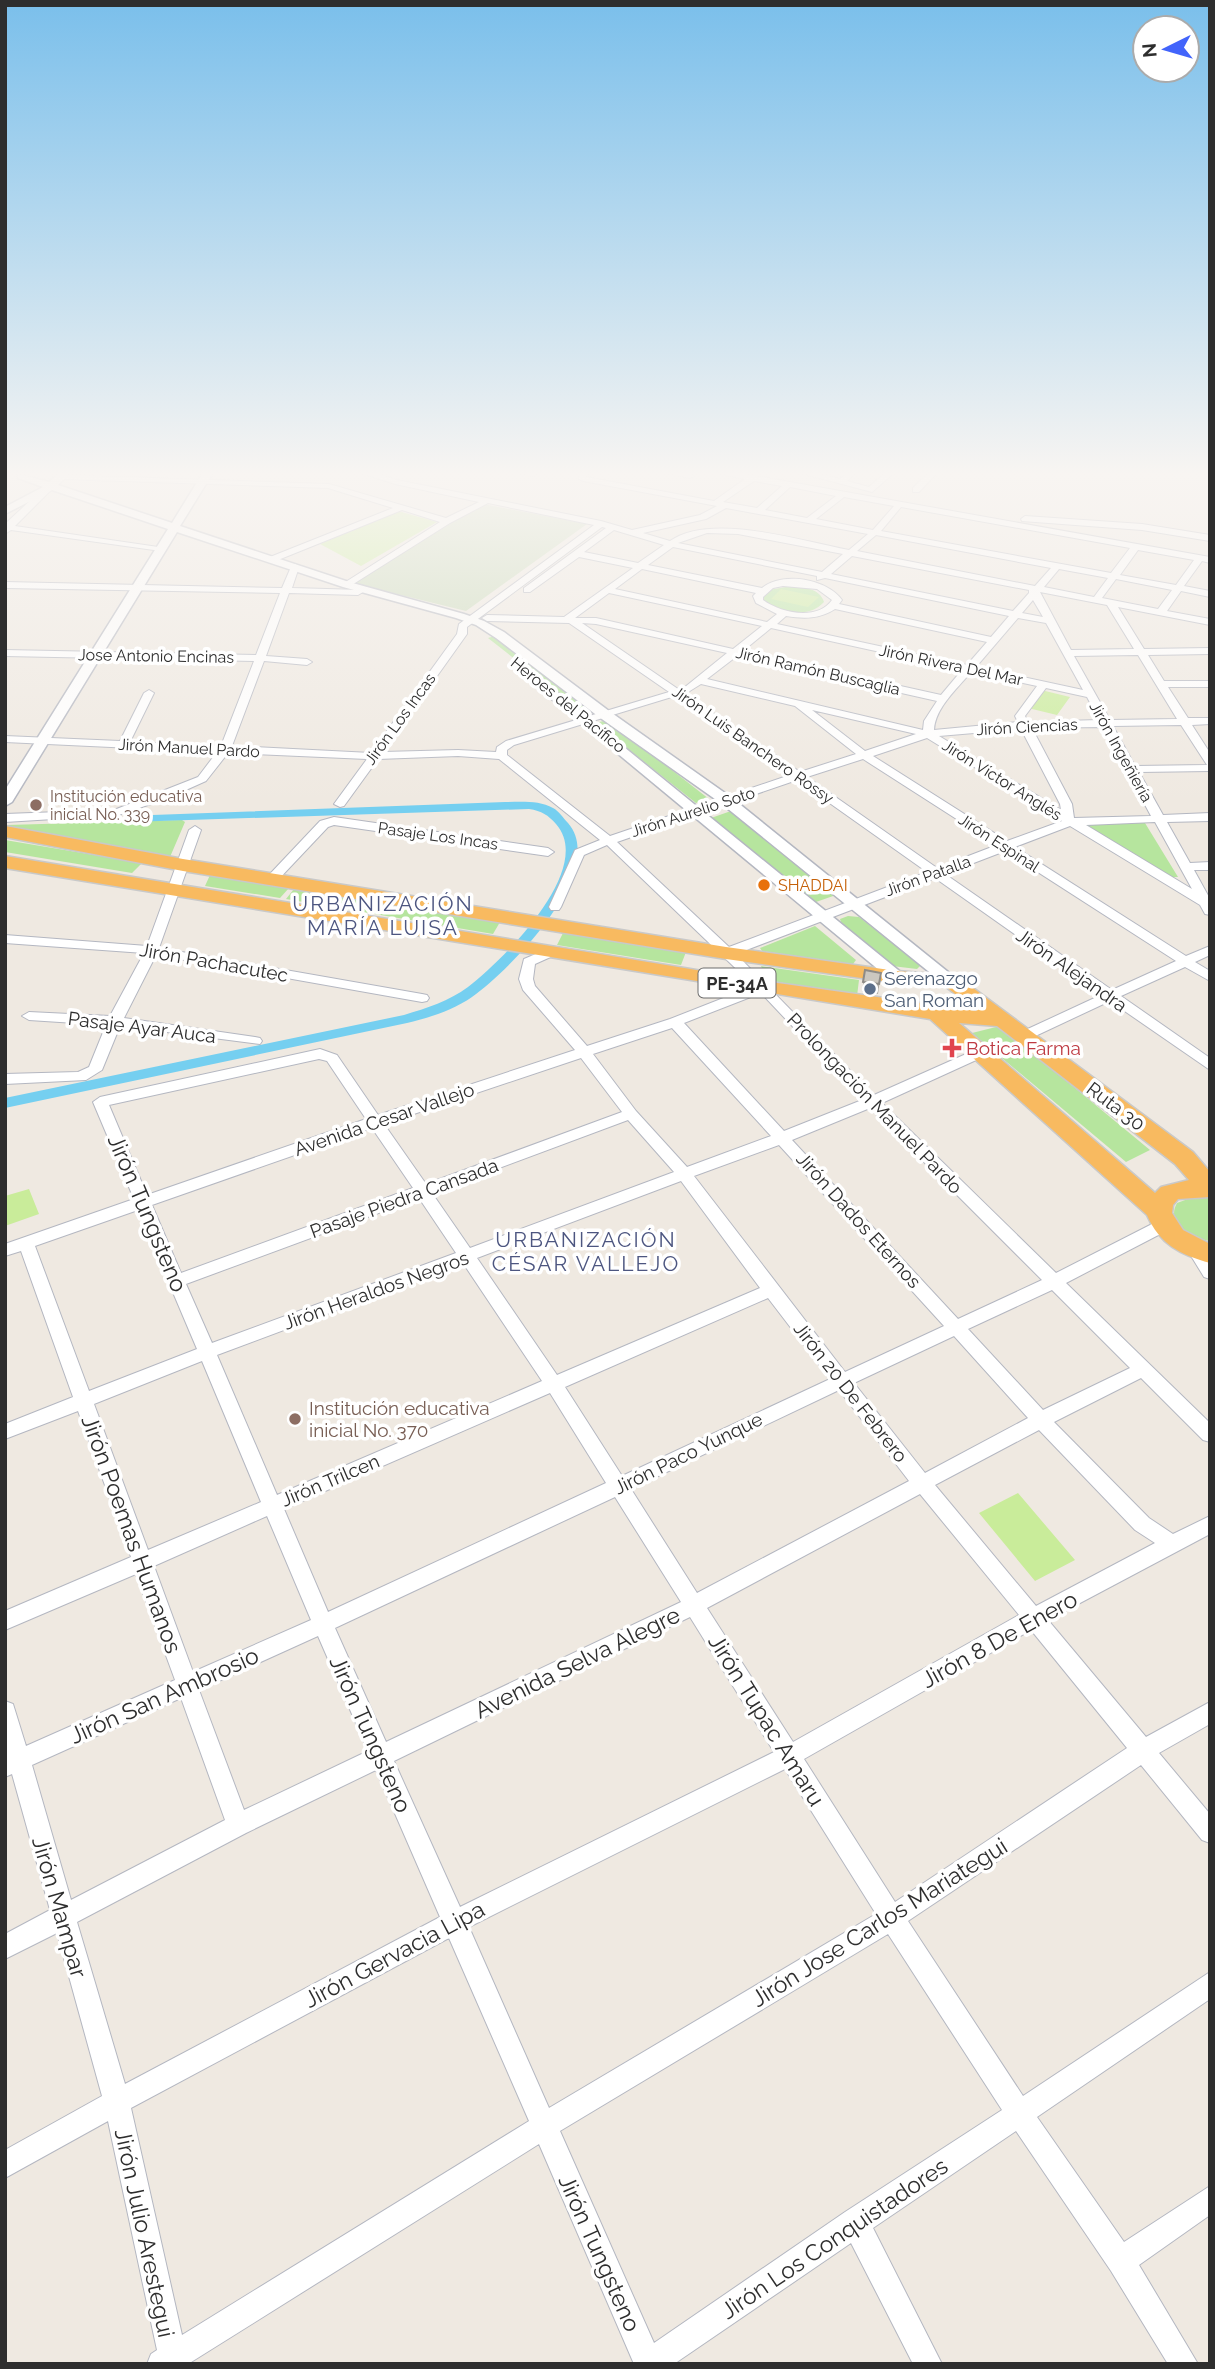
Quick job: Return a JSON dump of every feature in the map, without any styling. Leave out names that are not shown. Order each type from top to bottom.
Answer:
[{"type":"highway","name":"PE-34A","points":[[5,831],[183,865],[519,919],[558,916],[726,953],[897,977],[950,981]]},
{"type":"highway","name":"PE-34A","points":[[5,862],[763,987],[937,1014],[1002,1020]]},
{"type":"highway","name":"Heroes del Pacífico","points":[[897,977],[937,1014]]},
{"type":"highway","name":"Ruta 30","points":[[950,981],[1184,1158],[1210,1188]]},
{"type":"highway","points":[[937,1014],[1160,1218],[1176,1240],[1203,1253]]},
{"type":"highway","points":[[1160,1218],[1160,1202],[1172,1191],[1191,1186],[1210,1188]]},
{"type":"street","points":[[5,802],[140,582]]},
{"type":"street","points":[[5,818],[103,815],[164,796],[202,779],[225,749],[288,582]]},
{"type":"street","name":"Heroes del Pacífico","points":[[335,582],[352,588],[366,588],[500,635],[727,802],[950,981]]},
{"type":"street","points":[[5,585],[284,591],[352,588],[361,582]]},
{"type":"street","points":[[472,625],[527,582]]},
{"type":"street","points":[[472,625],[537,582]]},
{"type":"street","points":[[568,618],[619,582]]},
{"type":"street","points":[[716,582],[762,591]]},
{"type":"street","points":[[813,585],[817,582]]},
{"type":"street","points":[[857,582],[1049,621]]},
{"type":"street","points":[[993,582],[1210,622]]},
{"type":"street","points":[[928,734],[929,721],[943,699],[1042,582]]},
{"type":"street","points":[[1096,600],[1110,582]]},
{"type":"street","points":[[1137,582],[1210,594]]},
{"type":"street","points":[[1161,612],[1183,582]]},
{"type":"street","points":[[835,606],[837,600],[834,594],[813,585],[783,583],[762,591],[758,596],[764,606],[783,614],[814,614],[835,606],[993,640]]},
{"type":"street","name":"Jirón Rivera Del Mar","points":[[608,590],[1090,695]]},
{"type":"street","name":"Jirón Ingeñiería","points":[[1034,590],[1104,723],[1207,906]]},
{"type":"street","points":[[1110,602],[1210,762]]},
{"type":"street","points":[[478,754],[493,744],[510,743],[679,693],[701,681],[783,614]]},
{"type":"street","name":"Jirón Ramón Buscaglia","points":[[472,625],[568,618],[596,621],[943,699]]},
{"type":"street","name":"Jirón Luis Banchero Rossy","points":[[568,618],[936,873]]},
{"type":"street","name":"Heroes del Pacífico","points":[[472,625],[897,977]]},
{"type":"street","name":"Jirón Los Incas","points":[[340,804],[373,755],[472,625]]},
{"type":"street","points":[[1066,653],[1210,651]]},
{"type":"street","name":"Jose Antonio Encinas","points":[[5,653],[258,657],[307,662]]},
{"type":"street","name":"Jirón Víctor Anglés","points":[[701,681],[928,734],[1207,906]]},
{"type":"street","points":[[1160,684],[1210,684]]},
{"type":"street","points":[[1043,685],[1021,713],[1066,804],[1069,822]]},
{"type":"street","points":[[123,745],[149,693]]},
{"type":"street","name":"Jirón Espinal","points":[[794,702],[864,755],[1210,977]]},
{"type":"street","name":"Jirón Ciencias","points":[[928,734],[1025,725],[1210,721]]},
{"type":"street","name":"Jirón Aurelio Soto","points":[[558,916],[579,853],[608,840],[695,810],[801,778],[928,734]]},
{"type":"street","name":"Jirón Manuel Pardo","points":[[5,739],[373,755]]},
{"type":"street","points":[[373,755],[502,756],[501,749],[510,743]]},
{"type":"street","name":"Prolongación Manuel Pardo","points":[[502,756],[608,840],[763,987],[872,1102],[1210,1435]]},
{"type":"street","points":[[1130,769],[1210,768]]},
{"type":"street","name":"Jirón Patalla","points":[[726,953],[822,914],[1069,822],[1210,817]]},
{"type":"street","name":"Pasaje Los Incas","points":[[272,879],[324,824],[329,822],[548,852]]},
{"type":"street","points":[[8,1079],[81,1077],[95,1069],[115,1021],[151,952],[195,831]]},
{"type":"street","points":[[1185,867],[1210,866]]},
{"type":"street","name":"Jirón Alejandra","points":[[936,873],[1210,1065]]},
{"type":"street","name":"Jirón Pachacutec","points":[[5,939],[130,947],[422,998]]},
{"type":"street","points":[[1024,1036],[1210,950]]},
{"type":"street","name":"Jirón 20 De Febrero","points":[[544,951],[529,962],[526,979],[528,988],[584,1052],[631,1114],[685,1175],[922,1483],[1210,1832]]},
{"type":"street","name":"Avenida Cesar Vallejo","points":[[5,1250],[675,1021],[763,987]]},
{"type":"street","name":"Pasaje Ayar Auca","points":[[29,1016],[115,1021],[255,1041]]},
{"type":"street","name":"Jirón Dados Eternos","points":[[675,1021],[1041,1420],[1142,1524],[1172,1544]]},
{"type":"street","name":"Jirón Heraldos Negros","points":[[5,1432],[207,1352],[784,1137],[872,1102],[980,1053]]},
{"type":"street","name":"Jirón Tupac Amaru","points":[[100,1102],[320,1054],[332,1058],[554,1384],[892,1918],[1020,2115],[1121,2261],[1184,2364]]},
{"type":"street","name":"Jirón Tungsteno","points":[[100,1102],[323,1624],[649,2364]]},
{"type":"street","name":"Pasaje Piedra Cansada","points":[[177,1282],[631,1114]]},
{"type":"street","name":"Jirón Paco Yunque","points":[[323,1624],[1053,1282],[1160,1218]]},
{"type":"street","name":"Jirón Poemas Humanos","points":[[26,1244],[238,1825]]},
{"type":"street","points":[[1203,1253],[1210,1273]]},
{"type":"street","name":"Jirón Trilcen","points":[[5,1621],[771,1290]]},
{"type":"street","name":"Avenida Selva Alegre","points":[[5,1947],[238,1825],[694,1605],[1041,1420],[1144,1369]]},
{"type":"street","name":"Jirón 8 De Enero","points":[[789,1756],[1033,1619],[1210,1524]]},
{"type":"street","name":"Jirón San Ambrosio","points":[[11,1763],[323,1624]]},
{"type":"street","name":"Jirón Mampar","points":[[5,1711],[11,1763],[62,1917],[117,2102]]},
{"type":"street","name":"Jirón Jose Carlos Mariategui","points":[[169,2361],[544,2126],[892,1918],[1144,1750],[1210,1712]]},
{"type":"street","name":"Jirón Gervacia Lipa","points":[[5,2165],[454,1922],[789,1756]]},
{"type":"street","name":"Jirón Los Conquistadores","points":[[649,2364],[855,2221],[1020,2115],[1210,1984]]},
{"type":"street","name":"Jirón Julio Arestegui","points":[[117,2102],[169,2361]]},
{"type":"street","points":[[1121,2261],[1210,2199]]},
{"type":"street","points":[[855,2221],[928,2364]]},
{"type":"green space","points":[[354,582],[507,582],[466,611],[352,583]]},
{"type":"green space","points":[[791,586],[815,591],[824,602],[810,611],[793,612],[762,600],[769,590]]},
{"type":"green space","points":[[781,589],[819,597],[808,607],[771,599]]},
{"type":"green space","points":[[498,635],[593,709],[582,712],[488,638]]},
{"type":"green space","points":[[1041,690],[1070,697],[1057,715],[1028,708]]},
{"type":"green space","points":[[608,720],[709,799],[696,803],[595,723]]},
{"type":"green space","points":[[731,811],[836,895],[816,902],[711,818]]},
{"type":"green space","points":[[185,822],[170,857],[5,828],[7,825]]},
{"type":"green space","points":[[1145,823],[1178,877],[1170,877],[1085,824]]},
{"type":"green space","points":[[5,840],[142,863],[132,873],[5,852]]},
{"type":"green space","points":[[210,875],[289,888],[280,898],[205,886]]},
{"type":"green space","points":[[294,889],[500,922],[493,934],[286,899]]},
{"type":"green space","points":[[848,916],[859,917],[921,965],[917,969],[892,966],[841,922],[840,919]]},
{"type":"green space","points":[[815,926],[856,960],[853,964],[762,951],[760,948]]},
{"type":"green space","points":[[563,933],[686,952],[681,965],[557,945]]},
{"type":"green space","points":[[761,966],[859,980],[857,996],[767,980]]},
{"type":"green space","points":[[1000,1026],[1150,1150],[1126,1162],[972,1033]]},
{"type":"green space","points":[[29,1189],[39,1214],[5,1226],[5,1196]]},
{"type":"green space","points":[[1196,1196],[1210,1198],[1210,1241],[1182,1229],[1175,1217],[1177,1203]]},
{"type":"green space","points":[[1018,1493],[1075,1560],[1035,1581],[979,1513]]},
{"type":"building","points":[[865,970],[881,973],[879,984],[863,982]]},
{"type":"waterway","points":[[5,1103],[407,1019],[448,1005],[487,979],[529,935],[564,881],[572,855],[569,831],[552,812],[529,806],[129,818]]},
{"type":"place","name":"Institución educativa inicial No. 339","points":[[36,805]]},
{"type":"place","name":"SHADDAI","points":[[764,885]]},
{"type":"place","name":"Serenazgo San Roman","points":[[870,989]]},
{"type":"place","name":"Botica Farma","points":[[952,1048]]},
{"type":"place","name":"Institución educativa inicial No. 370","points":[[295,1419]]},
{"type":"district","name":"URBANIZACIÓN MARÍA LUISA","points":[[383,915]]},
{"type":"district","name":"URBANIZACIÓN CÉSAR VALLEJO","points":[[586,1251]]}]
